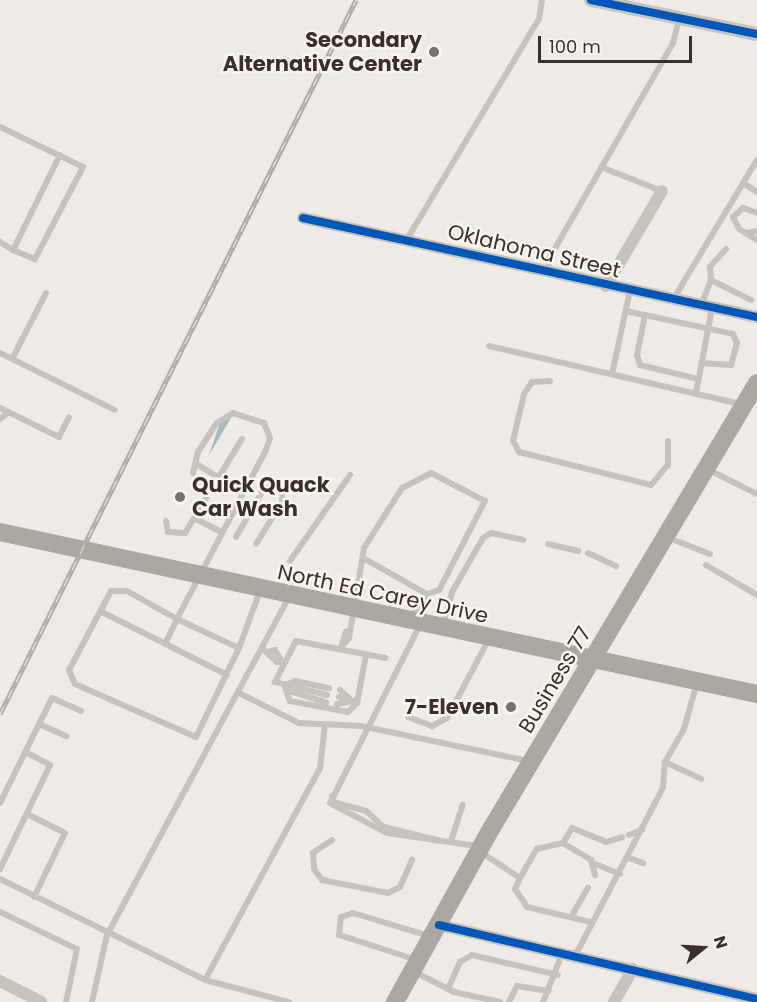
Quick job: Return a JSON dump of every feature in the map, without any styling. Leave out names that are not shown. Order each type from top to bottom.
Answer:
[{"type":"main road","name":"Business 77","points":[[395,1002],[480,849],[757,383]]},
{"type":"main road","name":"North Ed Carey Drive","points":[[0,532],[260,591],[757,694]]},
{"type":"street","points":[[591,0],[757,34]]},
{"type":"street","points":[[606,286],[662,191]]},
{"type":"street","name":"Oklahoma Street","points":[[303,218],[606,286],[757,317]]},
{"type":"street","points":[[436,931],[575,956],[757,999]]},
{"type":"street","points":[[614,1002],[633,969]]},
{"type":"street","points":[[0,981],[41,1002]]},
{"type":"lane","points":[[406,241],[539,19],[542,0]]},
{"type":"lane","points":[[548,272],[550,257],[673,43],[679,18]]},
{"type":"lane","points":[[0,127],[83,167],[35,259],[0,242]]},
{"type":"lane","points":[[13,250],[60,155]]},
{"type":"lane","points":[[673,300],[757,160]]},
{"type":"lane","points":[[601,167],[662,191]]},
{"type":"lane","points":[[743,183],[757,192]]},
{"type":"lane","points":[[757,213],[737,210],[734,224],[757,240]]},
{"type":"lane","points":[[745,233],[757,231]]},
{"type":"lane","points":[[696,393],[708,328],[706,307],[711,280],[710,267],[726,249]]},
{"type":"lane","points":[[711,280],[751,300]]},
{"type":"lane","points":[[612,374],[630,291]]},
{"type":"lane","points":[[12,359],[46,293]]},
{"type":"lane","points":[[626,310],[733,333],[734,361],[726,366],[701,363]]},
{"type":"lane","points":[[645,315],[637,355],[640,364],[698,379]]},
{"type":"lane","points":[[489,346],[744,404]]},
{"type":"lane","points":[[0,353],[115,410]]},
{"type":"lane","points":[[550,381],[532,382],[524,393],[513,441],[519,452],[651,485],[668,465],[668,441]]},
{"type":"lane","points":[[0,408],[59,437],[69,417]]},
{"type":"lane","points":[[0,419],[9,412]]},
{"type":"lane","points":[[165,644],[196,577],[266,450],[270,438],[264,423],[233,413],[217,423],[198,452],[198,465],[193,473]]},
{"type":"lane","points":[[166,521],[165,528],[176,536],[195,519],[242,439]]},
{"type":"lane","points":[[198,465],[220,478]]},
{"type":"lane","points":[[706,468],[757,494]]},
{"type":"lane","points":[[290,561],[350,475]]},
{"type":"lane","points":[[341,648],[363,558],[402,488],[416,477],[441,476],[485,501],[439,590],[427,594],[368,728],[332,796],[333,809],[363,818],[387,832],[451,841],[480,849],[520,878]]},
{"type":"lane","points":[[236,537],[262,492],[273,485],[282,490],[282,502],[256,544]]},
{"type":"lane","points":[[195,519],[220,531]]},
{"type":"lane","points":[[442,629],[452,592],[483,538],[491,533],[524,540]]},
{"type":"lane","points":[[666,537],[710,554]]},
{"type":"lane","points":[[548,544],[578,551]]},
{"type":"lane","points":[[588,553],[616,566]]},
{"type":"lane","points":[[363,558],[427,594]]},
{"type":"lane","points":[[706,565],[757,596]]},
{"type":"lane","points":[[239,648],[177,619],[127,591],[111,591],[69,670],[75,684],[196,737],[239,648],[260,591]]},
{"type":"lane","points":[[92,1002],[107,934],[199,758],[266,651],[289,597]]},
{"type":"lane","points":[[100,611],[227,675]]},
{"type":"lane","points":[[408,717],[432,726],[447,718],[489,639]]},
{"type":"lane","points":[[327,695],[275,682],[283,661],[296,641],[385,658]]},
{"type":"lane","points":[[266,651],[282,654],[283,661]]},
{"type":"lane","points":[[285,685],[290,701],[348,712],[357,700],[366,655]]},
{"type":"lane","points":[[575,956],[591,922],[629,858],[663,788],[666,762],[684,729],[698,683]]},
{"type":"lane","points":[[241,694],[299,723],[368,728],[531,762]]},
{"type":"lane","points":[[349,699],[339,697],[357,700]]},
{"type":"lane","points":[[0,803],[52,698],[81,711]]},
{"type":"lane","points":[[39,724],[66,736]]},
{"type":"lane","points":[[205,980],[320,768],[325,725]]},
{"type":"lane","points":[[0,869],[50,765],[26,752]]},
{"type":"lane","points":[[666,762],[701,779]]},
{"type":"lane","points":[[451,841],[463,805]]},
{"type":"lane","points":[[27,814],[65,833],[34,897]]},
{"type":"lane","points":[[591,922],[519,901],[520,878],[537,849],[563,843],[572,828],[606,842],[642,830]]},
{"type":"lane","points":[[332,840],[313,853],[314,869],[322,880],[387,893],[400,887],[412,860]]},
{"type":"lane","points":[[563,843],[592,862],[620,873]]},
{"type":"lane","points":[[629,858],[643,863]]},
{"type":"lane","points":[[592,862],[595,875]]},
{"type":"lane","points":[[0,879],[107,934],[205,980],[289,1002]]},
{"type":"lane","points":[[571,917],[588,888]]},
{"type":"lane","points":[[0,912],[76,949],[66,1002]]},
{"type":"lane","points":[[436,931],[353,913],[341,917],[339,935],[415,966],[448,989],[500,1002]]},
{"type":"lane","points":[[543,1002],[558,975],[562,954]]},
{"type":"lane","points":[[448,989],[460,962],[472,955],[558,975]]},
{"type":"lane","points":[[509,1002],[517,986],[549,992]]},
{"type":"water","points":[[230,411],[231,418],[209,455],[221,420]]},
{"type":"railway","points":[[0,714],[356,0]]},
{"type":"cycle path","points":[[591,0],[757,34]]},
{"type":"cycle path","points":[[303,218],[757,317]]},
{"type":"cycle path","points":[[439,925],[757,999]]},
{"type":"place","name":"Secondary Alternative Center","points":[[434,52]]},
{"type":"place","name":"Quick Quack Car Wash","points":[[180,497]]},
{"type":"place","name":"7-Eleven","points":[[511,707]]}]
